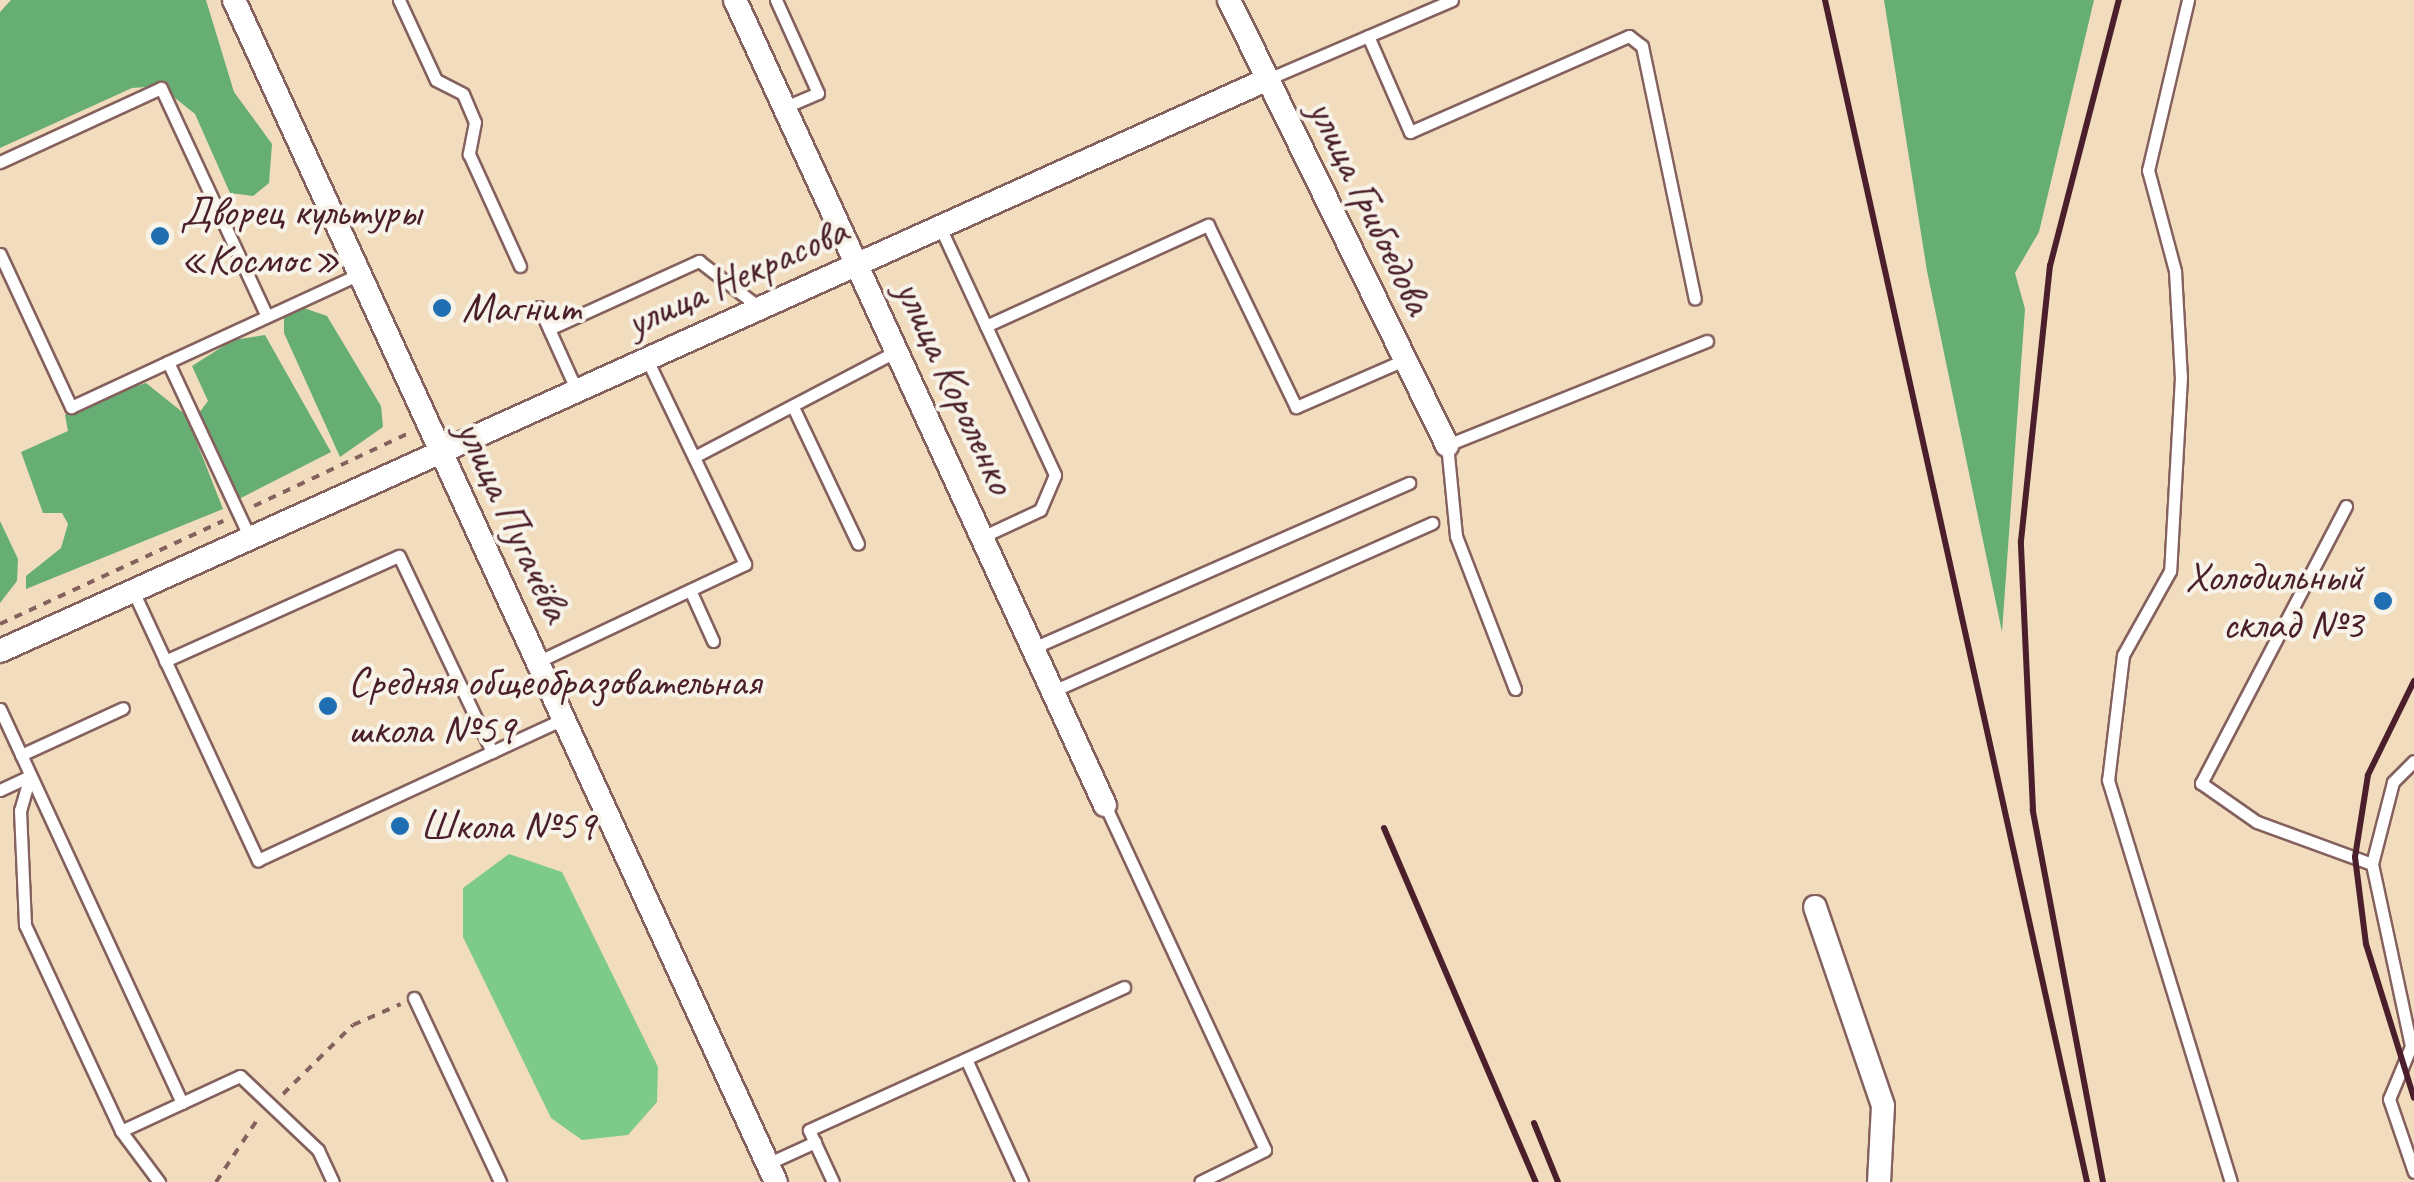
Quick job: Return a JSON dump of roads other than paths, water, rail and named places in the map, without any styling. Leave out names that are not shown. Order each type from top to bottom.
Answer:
[{"type":"street","name":"улица Пугачёва","points":[[234,0],[772,1173]]},
{"type":"street","name":"улица Короленко","points":[[735,0],[1105,805]]},
{"type":"street","name":"улица Грибоедова","points":[[1228,0],[1447,445]]},
{"type":"street","name":"улица Некрасова","points":[[0,650],[1266,80]]},
{"type":"street","points":[[1815,907],[1884,1106],[1879,1182]]},
{"type":"lane","points":[[400,0],[436,80],[462,94],[475,122],[469,154],[520,266]]},
{"type":"lane","points":[[776,0],[818,93],[785,107]]},
{"type":"lane","name":"улица Некрасова","points":[[1266,80],[1452,0]]},
{"type":"lane","points":[[2188,0],[2148,170],[2174,272],[2181,377],[2170,571],[2122,656],[2108,780],[2231,1182]]},
{"type":"lane","points":[[1368,36],[1410,132],[1629,36],[1642,46],[1695,299]]},
{"type":"lane","points":[[0,162],[160,88],[267,316]]},
{"type":"lane","points":[[986,326],[1208,225],[1296,407],[1404,360]]},
{"type":"lane","points":[[940,227],[1055,476],[1040,510],[982,537]]},
{"type":"lane","points":[[0,254],[71,407],[359,274]]},
{"type":"lane","points":[[549,329],[699,261],[760,308]]},
{"type":"lane","points":[[538,306],[577,391]]},
{"type":"lane","points":[[1515,689],[1456,536],[1447,445],[1706,342]]},
{"type":"lane","points":[[694,456],[794,409],[897,351]]},
{"type":"lane","points":[[537,662],[745,564],[648,359]]},
{"type":"lane","points":[[168,362],[250,538]]},
{"type":"lane","points":[[794,409],[858,544]]},
{"type":"lane","points":[[1034,648],[1408,482]]},
{"type":"lane","points":[[2346,506],[2202,782],[2257,822],[2372,864]]},
{"type":"lane","points":[[1053,690],[1432,523]]},
{"type":"lane","points":[[165,661],[399,556],[492,752]]},
{"type":"lane","points":[[690,590],[713,640]]},
{"type":"lane","points":[[133,591],[258,860],[563,719]]},
{"type":"lane","points":[[21,755],[122,708]]},
{"type":"lane","points":[[0,709],[182,1103]]},
{"type":"lane","points":[[2414,761],[2392,782],[2372,864],[2411,1046],[2389,1099],[2414,1172]]},
{"type":"lane","points":[[0,790],[30,776]]},
{"type":"lane","points":[[30,776],[20,810],[25,925],[121,1131],[158,1182]]},
{"type":"lane","points":[[1105,805],[1265,1150],[1200,1182]]},
{"type":"lane","points":[[833,1182],[810,1130],[1124,987]]},
{"type":"lane","points":[[414,998],[500,1182]]},
{"type":"lane","points":[[966,1059],[1022,1182]]},
{"type":"lane","points":[[121,1131],[240,1076],[318,1150],[333,1182]]},
{"type":"lane","points":[[772,1173],[815,1142]]},
{"type":"railway","points":[[1825,0],[2087,1182]]},
{"type":"railway","points":[[2103,1182],[2033,810],[2021,541],[2050,266],[2119,0]]},
{"type":"railway","points":[[2414,681],[2368,775],[2355,857],[2366,944],[2414,1098]]},
{"type":"railway","points":[[1384,828],[1536,1182]]},
{"type":"railway","points":[[1534,1123],[1558,1182]]},
{"type":"place","name":"Дворец культуры «Космос»","points":[[160,236]]},
{"type":"place","name":"Магнит","points":[[442,308]]},
{"type":"place","name":"Холодильный склад №3","points":[[2383,601]]},
{"type":"place","name":"Средняя общеобразовательная школа №59","points":[[328,706]]},
{"type":"place","name":"Школа №59","points":[[400,826]]}]
